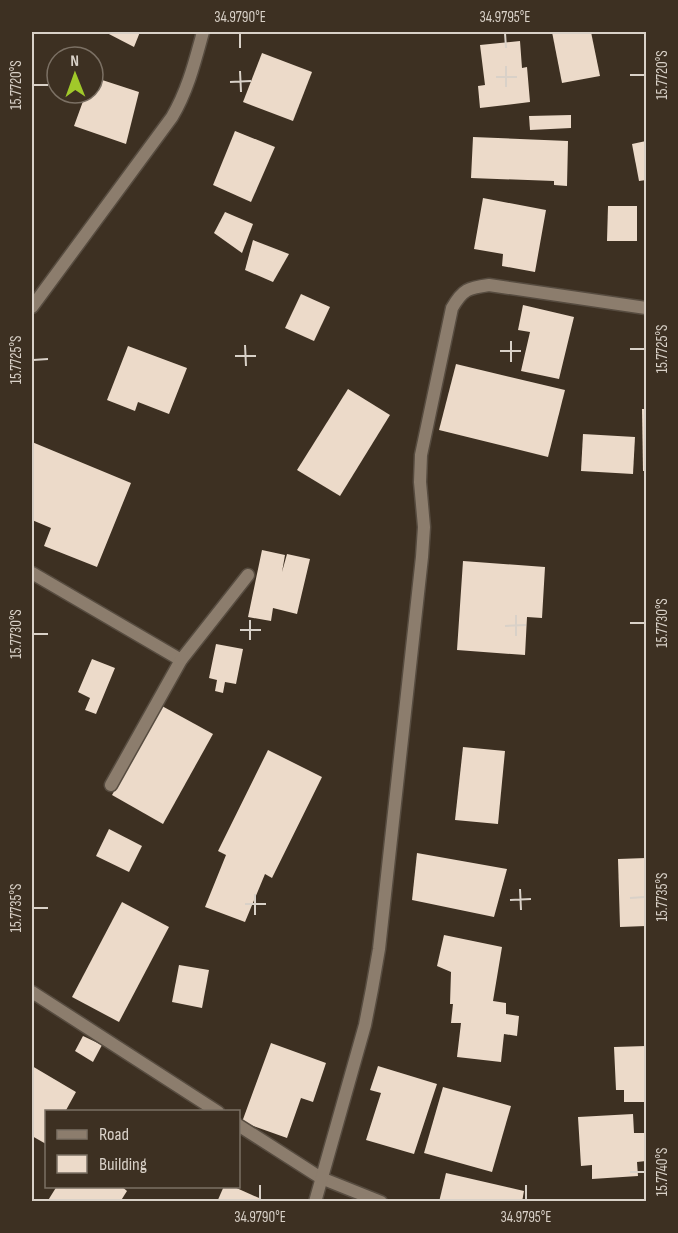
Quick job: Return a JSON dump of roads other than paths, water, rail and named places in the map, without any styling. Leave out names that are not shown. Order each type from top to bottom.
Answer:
[{"type":"street","points":[[32,307],[172,117],[190,80],[203,32]]},
{"type":"street","points":[[315,1202],[365,1025],[379,949],[422,557],[424,527],[420,482],[421,455],[452,308],[459,295],[473,287],[489,285],[646,308]]},
{"type":"street","points":[[32,573],[181,660]]},
{"type":"street","points":[[111,786],[181,660],[248,575]]},
{"type":"street","points":[[32,992],[215,1110]]},
{"type":"street","points":[[240,1126],[321,1178],[381,1202]]}]
